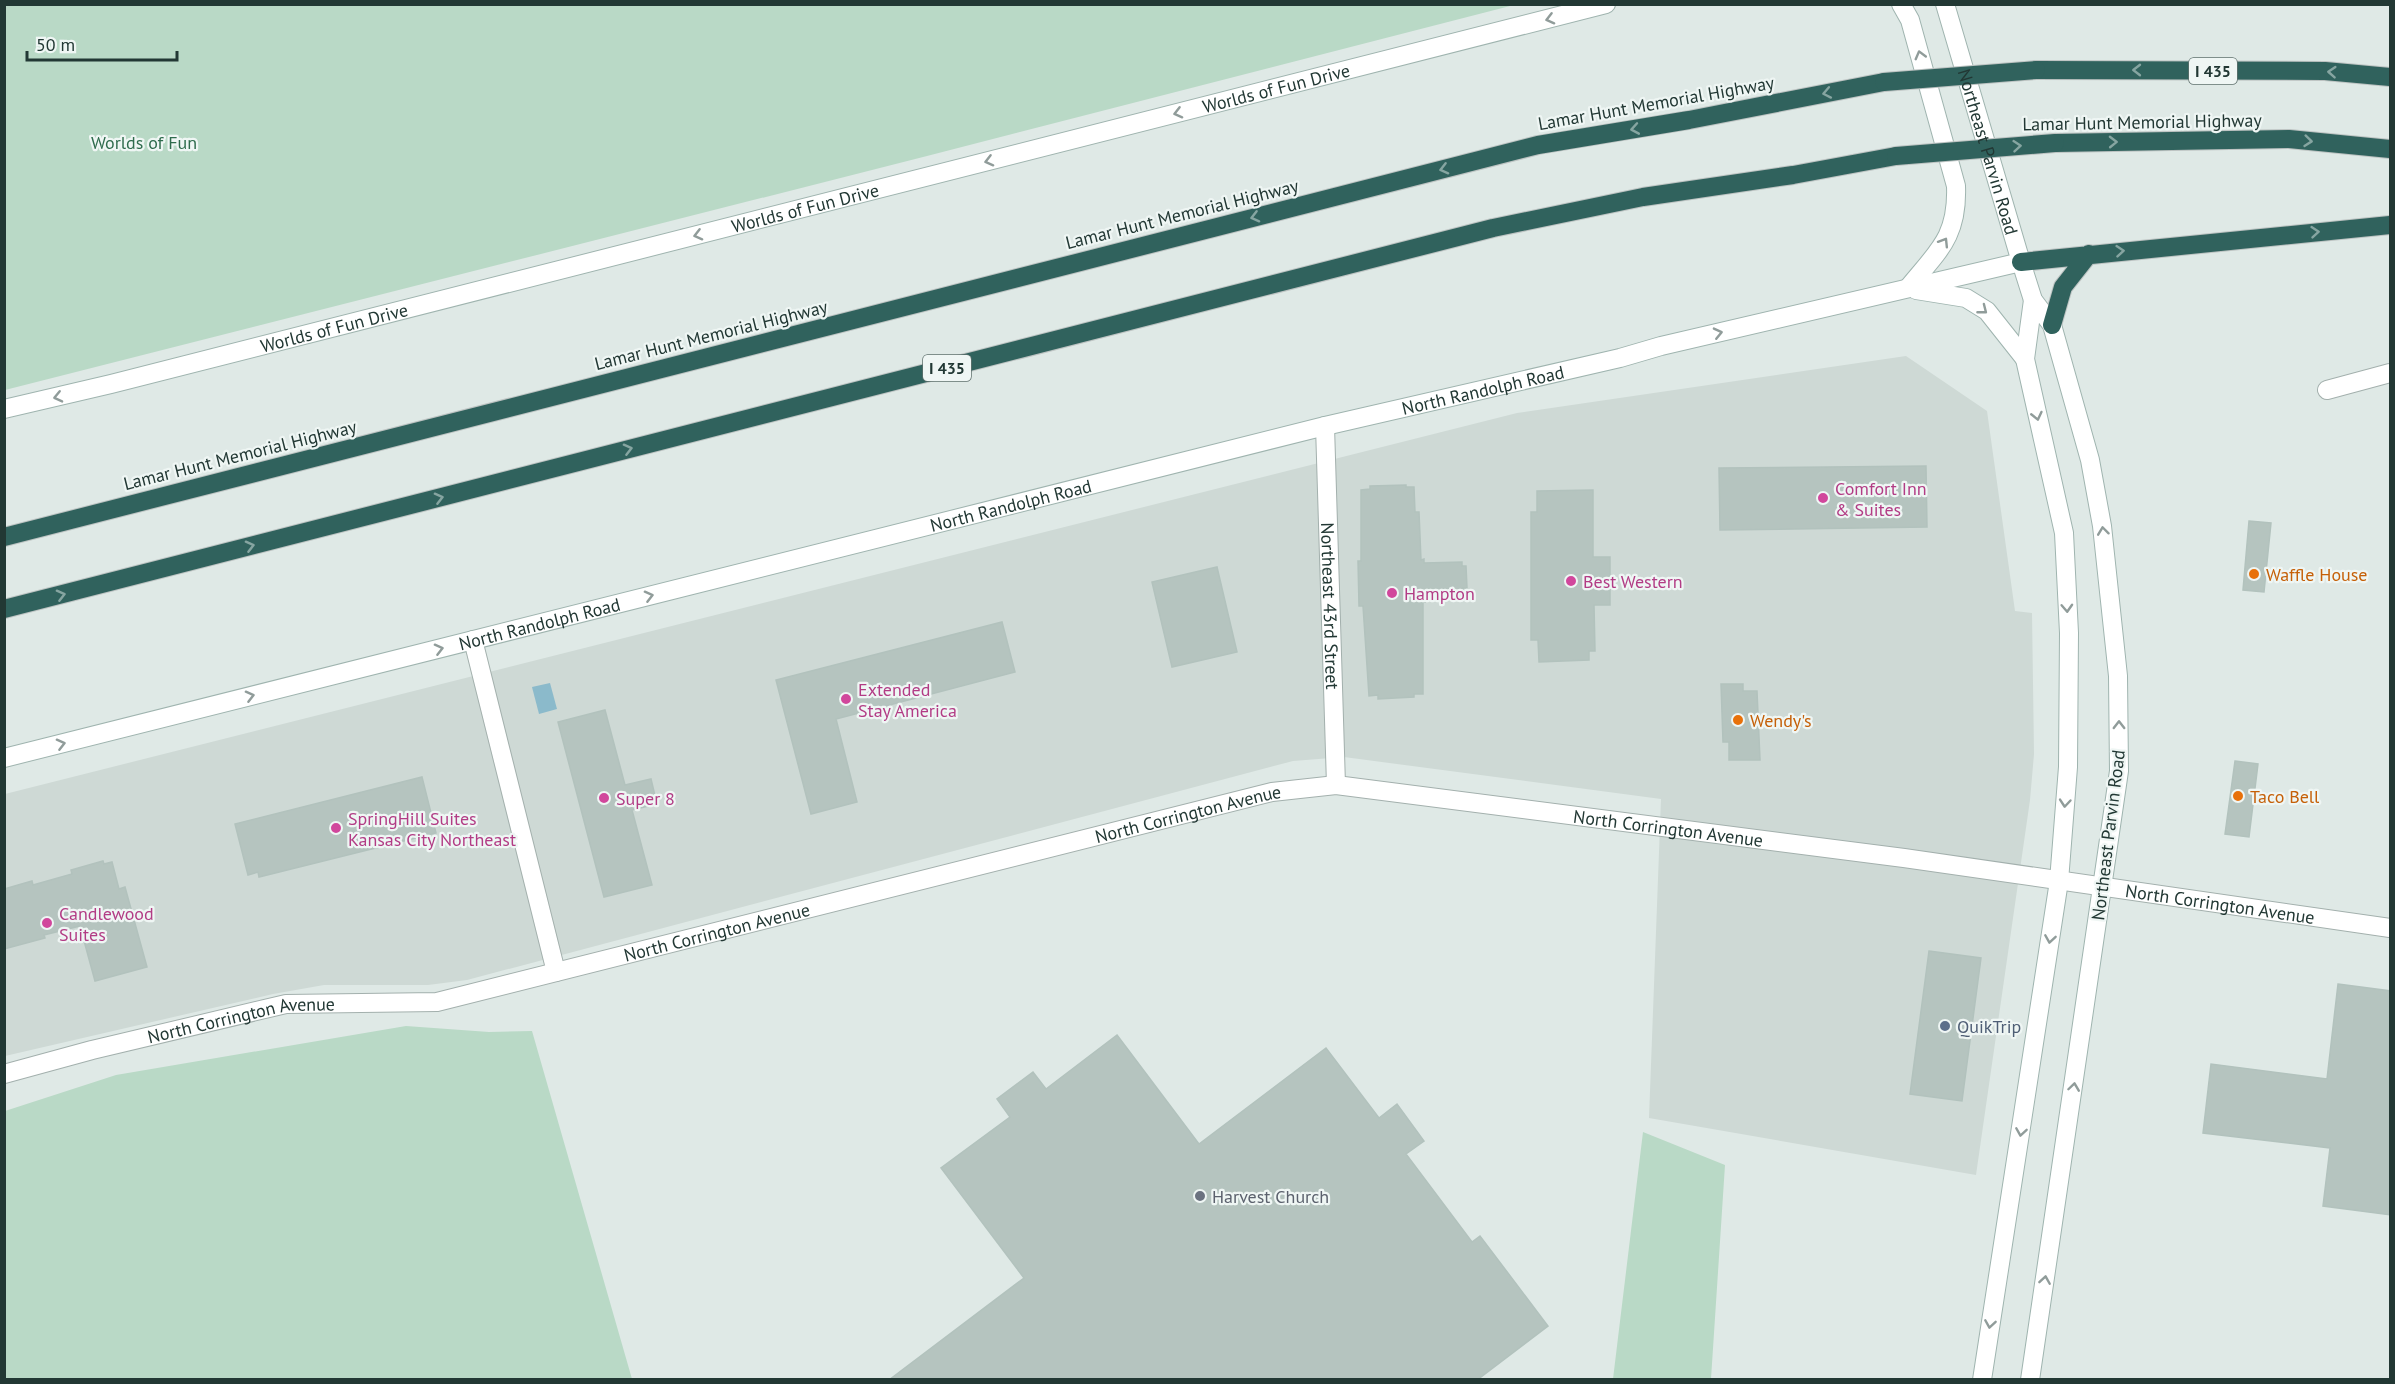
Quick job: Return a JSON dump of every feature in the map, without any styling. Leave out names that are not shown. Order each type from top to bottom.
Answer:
[{"type":"highway","name":"Lamar Hunt Memorial Highway","points":[[4,537],[1538,145],[1689,120],[1884,82],[2036,70],[2325,71],[2391,77]]},
{"type":"highway","name":"Lamar Hunt Memorial Highway","points":[[4,609],[1493,228],[1643,197],[1793,175],[1896,156],[2055,143],[2289,139],[2391,149]]},
{"type":"highway","points":[[2020,262],[2391,225]]},
{"type":"highway","points":[[2052,325],[2063,287],[2089,254]]},
{"type":"main road","name":"Worlds of Fun Drive","points":[[4,409],[111,384],[1606,4]]},
{"type":"main road","points":[[1901,4],[1910,20],[1953,175],[1957,207],[1948,240],[1908,288]]},
{"type":"main road","name":"Northeast Parvin Road","points":[[1945,4],[2020,262],[2033,300],[2052,325],[2091,469],[2102,526],[2118,676],[2119,771],[2030,1380]]},
{"type":"main road","name":"North Randolph Road","points":[[4,758],[1325,426],[2020,262]]},
{"type":"main road","points":[[1908,288],[1966,298],[1987,311],[2025,359]]},
{"type":"main road","name":"Northeast Parvin Road","points":[[1982,1380],[2059,881],[2068,768],[2069,633],[2064,532],[2025,359],[2033,300]]},
{"type":"main road","points":[[2327,390],[2391,373]]},
{"type":"main road","name":"Northeast 43rd Street","points":[[1325,426],[1336,785]]},
{"type":"main road","points":[[473,640],[556,972]]},
{"type":"main road","name":"North Corrington Avenue","points":[[4,1074],[92,1050],[286,1004],[437,1002],[1272,792],[1336,785],[1904,858],[2391,927]]},
{"type":"shaded area","points":[[1906,356],[1987,411],[2015,611],[2032,613],[2034,754],[2030,800],[1976,1175],[1649,1118],[1661,799],[1344,757],[1293,761],[467,980],[428,985],[324,985],[273,994],[5,1056],[5,794],[1517,413]]},
{"type":"green space","name":"Worlds of Fun","points":[[5,4],[1514,4],[1514,5],[5,390]]},
{"type":"green space","points":[[406,1026],[489,1032],[532,1031],[632,1379],[5,1379],[5,1111],[116,1075]]},
{"type":"green space","points":[[1643,1132],[1725,1165],[1711,1379],[1613,1379]]},
{"type":"water","points":[[550,683],[557,709],[539,714],[532,687]]},
{"type":"building","name":"Comfort Inn & Suites","points":[[1926,466],[1927,527],[1720,530],[1719,468]]},
{"type":"building","name":"Hampton","points":[[1406,485],[1406,487],[1414,487],[1415,512],[1419,512],[1421,560],[1424,559],[1424,563],[1462,562],[1462,566],[1466,566],[1467,588],[1463,588],[1464,594],[1425,596],[1425,602],[1423,602],[1423,694],[1414,694],[1414,697],[1378,699],[1378,695],[1369,696],[1363,606],[1359,606],[1361,490],[1370,489],[1370,486]]},
{"type":"building","name":"Best Western","points":[[1593,490],[1593,557],[1610,557],[1610,605],[1594,605],[1595,651],[1589,651],[1589,660],[1539,662],[1538,640],[1531,640],[1531,512],[1537,512],[1537,491]]},
{"type":"building","points":[[2249,521],[2271,523],[2264,592],[2243,590]]},
{"type":"building","points":[[1217,567],[1237,652],[1172,667],[1152,582]]},
{"type":"building","name":"Extended Stay America","points":[[1002,622],[1015,672],[836,719],[857,802],[811,814],[776,680]]},
{"type":"building","name":"Wendy's","points":[[1721,684],[1743,684],[1743,691],[1757,691],[1760,760],[1729,760],[1729,742],[1723,742]]},
{"type":"building","name":"Super 8","points":[[605,710],[625,785],[651,779],[657,804],[632,810],[652,885],[604,897],[558,722]]},
{"type":"building","points":[[2235,761],[2258,764],[2249,837],[2225,834]]},
{"type":"building","name":"SpringHill Suites Kansas City Northeast","points":[[422,777],[436,833],[259,877],[258,872],[248,875],[235,824]]},
{"type":"building","name":"Candlewood Suites","points":[[103,861],[104,864],[112,862],[119,889],[125,887],[147,967],[95,981],[80,926],[44,935],[45,938],[4,949],[4,889],[32,881],[33,885],[72,874],[71,870]]},
{"type":"building","name":"QuikTrip","points":[[1929,951],[1981,958],[1962,1101],[1910,1094]]},
{"type":"building","points":[[2338,984],[2391,991],[2391,1215],[2323,1206],[2330,1148],[2203,1133],[2211,1064],[2327,1079]]},
{"type":"building","name":"Harvest Church","points":[[1117,1035],[1199,1144],[1326,1048],[1379,1118],[1397,1104],[1424,1141],[1406,1154],[1472,1242],[1480,1236],[1548,1326],[1477,1380],[889,1380],[1024,1278],[941,1168],[1010,1117],[997,1099],[1033,1072],[1046,1089]]},
{"type":"place","name":"Comfort Inn & Suites","points":[[1823,498]]},
{"type":"place","name":"Waffle House","points":[[2254,574]]},
{"type":"place","name":"Best Western","points":[[1571,581]]},
{"type":"place","name":"Hampton","points":[[1392,593]]},
{"type":"place","name":"Extended Stay America","points":[[846,699]]},
{"type":"place","name":"Wendy's","points":[[1738,720]]},
{"type":"place","name":"Taco Bell","points":[[2238,796]]},
{"type":"place","name":"Super 8","points":[[604,798]]},
{"type":"place","name":"SpringHill Suites Kansas City Northeast","points":[[336,828]]},
{"type":"place","name":"Candlewood Suites","points":[[47,923]]},
{"type":"place","name":"QuikTrip","points":[[1945,1026]]},
{"type":"place","name":"Harvest Church","points":[[1200,1196]]}]
